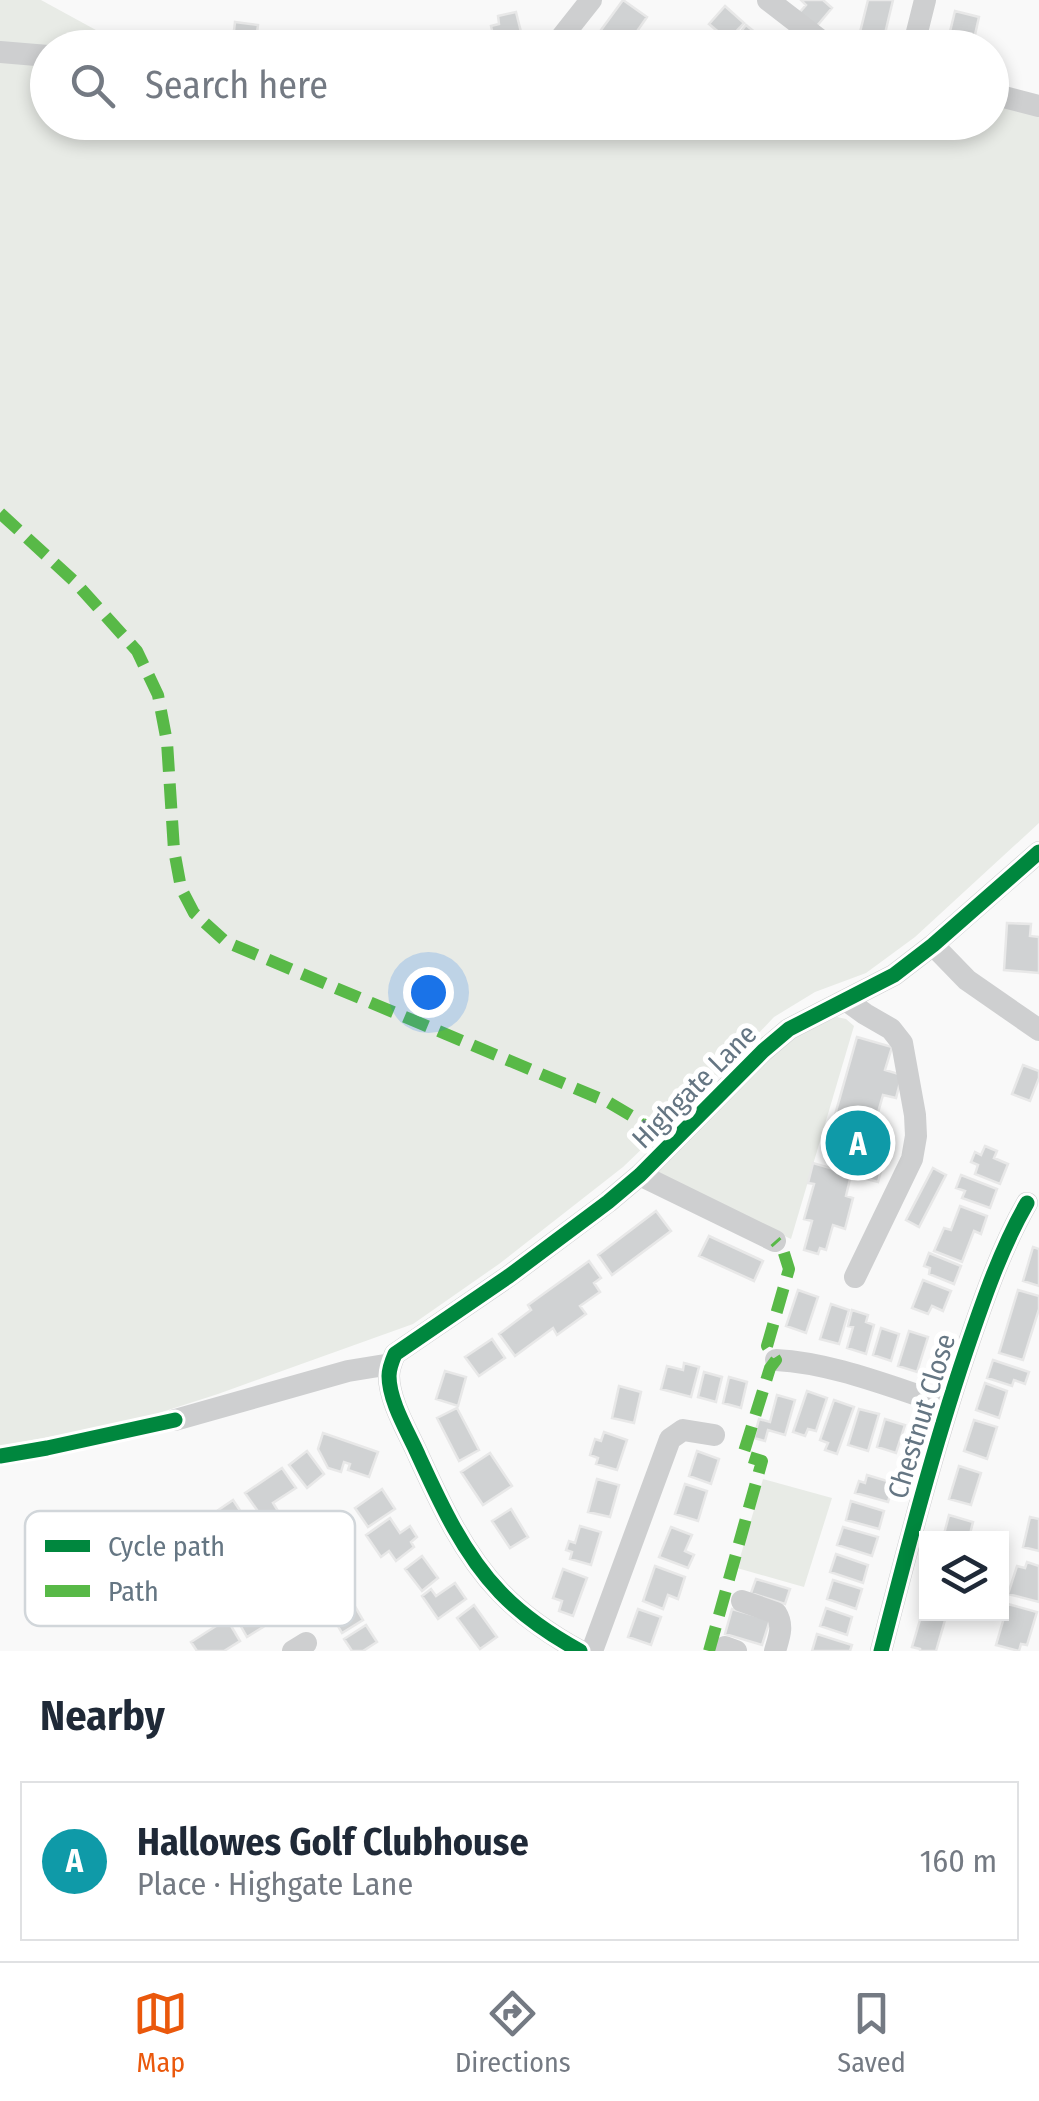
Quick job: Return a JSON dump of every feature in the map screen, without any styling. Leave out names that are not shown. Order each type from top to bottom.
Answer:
[{"type":"street","points":[[567,30],[591,0]]},
{"type":"street","points":[[768,0],[806,30]]},
{"type":"street","points":[[918,30],[925,0]]},
{"type":"street","points":[[0,52],[30,54]]},
{"type":"street","points":[[1009,98],[1039,106]]},
{"type":"street","name":"Highgate Lane","points":[[390,1364],[406,1345],[594,1214],[764,1051],[802,1022],[894,975],[1039,852]]},
{"type":"street","points":[[933,944],[968,980],[1039,1030]]},
{"type":"street","points":[[848,1001],[891,1029],[902,1044],[916,1136],[912,1159],[855,1277]]},
{"type":"street","points":[[640,1174],[776,1241]]},
{"type":"street","name":"Chestnut Close","points":[[881,1651],[948,1405],[982,1304],[1027,1203]]},
{"type":"street","points":[[776,1360],[845,1373],[948,1405]]},
{"type":"street","points":[[175,1420],[348,1371],[390,1364],[391,1388],[405,1426],[443,1509],[469,1552],[500,1592],[551,1645],[580,1651]]},
{"type":"street","points":[[592,1651],[670,1439],[683,1430],[714,1435]]},
{"type":"street","points":[[742,1601],[776,1613],[781,1629],[775,1651]]},
{"type":"shaded area","points":[[0,0],[41,0],[96,30],[30,30],[30,140],[1009,140],[1009,107],[1039,113],[1039,823],[915,937],[866,973],[815,992],[774,1017],[623,1167],[499,1264],[413,1324],[134,1421],[0,1446]]},
{"type":"shaded area","points":[[837,1017],[854,1026],[791,1239],[655,1174],[784,1041]]},
{"type":"shaded area","points":[[763,1479],[832,1498],[804,1587],[737,1568]]},
{"type":"building","points":[[623,0],[647,17],[638,30],[601,30]]},
{"type":"building","points":[[801,0],[823,0],[832,8],[816,27],[799,13],[806,5]]},
{"type":"building","points":[[868,0],[893,0],[886,30],[860,30]]},
{"type":"building","points":[[725,6],[744,23],[737,30],[716,30],[709,24]]},
{"type":"building","points":[[955,11],[979,17],[976,30],[950,30]]},
{"type":"building","points":[[516,12],[520,30],[492,30],[491,26],[499,24],[498,16]]},
{"type":"building","points":[[235,22],[258,25],[257,30],[234,30]]},
{"type":"building","points":[[1007,923],[1031,924],[1030,936],[1039,937],[1039,973],[1004,970]]},
{"type":"building","points":[[857,1037],[892,1047],[885,1070],[902,1075],[896,1098],[883,1095],[877,1116],[870,1114],[867,1124],[892,1131],[878,1182],[851,1175],[846,1196],[853,1198],[845,1229],[833,1225],[826,1250],[820,1248],[818,1254],[804,1250],[812,1221],[804,1219],[814,1184],[808,1183],[813,1163],[830,1168],[833,1157],[824,1154]]},
{"type":"building","points":[[1023,1065],[1039,1071],[1030,1101],[1012,1094]]},
{"type":"building","points":[[985,1146],[997,1151],[994,1158],[1008,1164],[1000,1184],[975,1174],[978,1165],[971,1162],[975,1152],[981,1155]]},
{"type":"building","points":[[933,1168],[946,1175],[919,1227],[906,1220]]},
{"type":"building","points":[[961,1175],[997,1189],[990,1208],[962,1198],[965,1191],[956,1188]]},
{"type":"building","points":[[960,1206],[987,1216],[981,1234],[974,1231],[962,1262],[934,1251],[944,1228],[951,1230]]},
{"type":"building","points":[[656,1211],[671,1231],[612,1275],[598,1255]]},
{"type":"building","points":[[709,1236],[763,1261],[754,1281],[699,1256]]},
{"type":"building","points":[[1033,1247],[1039,1249],[1039,1286],[1023,1281]]},
{"type":"building","points":[[929,1253],[961,1266],[954,1284],[929,1274],[930,1268],[924,1266]]},
{"type":"building","points":[[589,1261],[601,1278],[594,1283],[600,1292],[580,1306],[586,1314],[557,1335],[553,1328],[515,1356],[499,1334],[531,1310],[528,1305]]},
{"type":"building","points":[[923,1280],[951,1291],[943,1311],[932,1306],[928,1314],[912,1308]]},
{"type":"building","points":[[798,1290],[818,1297],[806,1333],[786,1326]]},
{"type":"building","points":[[1018,1290],[1039,1296],[1039,1309],[1023,1360],[999,1353]]},
{"type":"building","points":[[831,1304],[849,1310],[839,1344],[820,1339]]},
{"type":"building","points":[[852,1310],[868,1315],[866,1322],[874,1325],[866,1354],[847,1348],[853,1327],[848,1326]]},
{"type":"building","points":[[881,1328],[899,1334],[891,1361],[873,1355]]},
{"type":"building","points":[[909,1331],[928,1337],[917,1372],[898,1366]]},
{"type":"building","points":[[492,1339],[505,1358],[479,1376],[465,1357]]},
{"type":"building","points":[[993,1360],[1029,1372],[1025,1384],[1014,1380],[1012,1386],[987,1378]]},
{"type":"building","points":[[684,1363],[699,1367],[691,1397],[661,1389],[667,1366],[683,1370]]},
{"type":"building","points":[[445,1371],[466,1377],[458,1406],[436,1399]]},
{"type":"building","points":[[704,1372],[722,1377],[716,1402],[698,1397]]},
{"type":"building","points":[[729,1377],[747,1382],[741,1408],[723,1403]]},
{"type":"building","points":[[985,1383],[1007,1391],[999,1418],[976,1410]]},
{"type":"building","points":[[619,1386],[641,1392],[634,1423],[612,1418]]},
{"type":"building","points":[[807,1391],[827,1398],[816,1431],[808,1429],[805,1436],[793,1432]]},
{"type":"building","points":[[777,1395],[795,1400],[785,1435],[768,1430],[765,1441],[754,1438],[759,1419],[770,1422]]},
{"type":"building","points":[[834,1400],[854,1407],[837,1454],[825,1450],[828,1443],[820,1440]]},
{"type":"building","points":[[457,1408],[479,1450],[459,1461],[437,1418]]},
{"type":"building","points":[[859,1409],[879,1414],[868,1451],[848,1445]]},
{"type":"building","points":[[885,1419],[905,1425],[896,1453],[877,1447]]},
{"type":"building","points":[[974,1420],[997,1427],[987,1459],[964,1451]]},
{"type":"building","points":[[604,1432],[627,1440],[617,1470],[596,1464],[598,1458],[590,1455],[595,1439],[601,1441]]},
{"type":"building","points":[[323,1433],[378,1452],[369,1477],[348,1470],[350,1464],[344,1462],[341,1472],[328,1468],[318,1449]]},
{"type":"building","points":[[307,1451],[324,1474],[307,1488],[289,1465]]},
{"type":"building","points":[[697,1451],[719,1459],[711,1484],[689,1476]]},
{"type":"building","points":[[490,1453],[512,1486],[483,1505],[461,1472]]},
{"type":"building","points":[[959,1466],[981,1473],[971,1505],[949,1499]]},
{"type":"building","points":[[282,1468],[296,1488],[273,1503],[278,1511],[258,1511],[245,1493]]},
{"type":"building","points":[[867,1475],[894,1483],[888,1502],[855,1493],[859,1481],[865,1483]]},
{"type":"building","points":[[597,1479],[619,1485],[610,1517],[588,1512]]},
{"type":"building","points":[[685,1484],[707,1491],[698,1521],[675,1514]]},
{"type":"building","points":[[382,1489],[395,1509],[368,1527],[355,1508]]},
{"type":"building","points":[[233,1500],[240,1511],[217,1511]]},
{"type":"building","points":[[851,1501],[884,1511],[879,1529],[846,1520]]},
{"type":"building","points":[[511,1509],[528,1537],[510,1548],[492,1521]]},
{"type":"building","points":[[949,1515],[973,1522],[971,1531],[945,1531]]},
{"type":"building","points":[[1030,1517],[1039,1519],[1039,1551],[1023,1547]]},
{"type":"building","points":[[390,1518],[400,1533],[410,1526],[417,1537],[411,1542],[414,1547],[396,1561],[389,1551],[381,1557],[366,1535]]},
{"type":"building","points":[[580,1526],[601,1532],[591,1565],[570,1559],[572,1552],[566,1550],[569,1541],[575,1543]]},
{"type":"building","points":[[671,1527],[692,1535],[685,1551],[694,1555],[688,1568],[659,1557]]},
{"type":"building","points":[[843,1527],[878,1537],[872,1556],[837,1545]]},
{"type":"building","points":[[836,1554],[868,1565],[863,1583],[830,1572]]},
{"type":"building","points":[[422,1556],[438,1578],[422,1591],[405,1569]]},
{"type":"building","points":[[1027,1562],[1039,1566],[1039,1602],[1009,1594],[1017,1566],[1025,1568]]},
{"type":"building","points":[[655,1566],[685,1577],[678,1599],[668,1595],[663,1609],[643,1601]]},
{"type":"building","points":[[563,1569],[587,1578],[573,1616],[559,1611],[562,1601],[553,1598]]},
{"type":"building","points":[[756,1579],[790,1589],[785,1604],[751,1593]]},
{"type":"building","points":[[833,1580],[862,1589],[856,1609],[827,1599]]},
{"type":"building","points":[[455,1583],[466,1599],[438,1619],[422,1596],[431,1589],[436,1596]]},
{"type":"building","points":[[1009,1604],[1037,1612],[1027,1645],[1021,1644],[1019,1651],[996,1645],[1003,1621],[1009,1621]]},
{"type":"building","points":[[474,1605],[497,1637],[480,1649],[457,1618]]},
{"type":"building","points":[[355,1606],[363,1620],[355,1625]]},
{"type":"building","points":[[826,1608],[852,1617],[847,1635],[820,1626]]},
{"type":"building","points":[[638,1609],[661,1617],[651,1645],[628,1637]]},
{"type":"building","points":[[732,1609],[770,1620],[762,1645],[725,1634]]},
{"type":"building","points":[[920,1621],[945,1621],[936,1651],[912,1647]]},
{"type":"building","points":[[366,1625],[377,1642],[363,1651],[352,1651],[344,1639]]},
{"type":"building","points":[[216,1626],[231,1626],[240,1641],[224,1651],[197,1651],[191,1642]]},
{"type":"building","points":[[241,1626],[262,1626],[263,1627],[247,1637]]},
{"type":"building","points":[[817,1634],[852,1645],[850,1651],[812,1651]]},
{"type":"marked path","points":[[0,513],[75,582],[137,651],[158,695],[167,742],[174,850],[181,888],[194,913],[226,942],[608,1102],[674,1141]]},
{"type":"marked path","points":[[709,1651],[762,1461],[743,1455],[770,1368],[776,1360],[767,1346],[789,1269],[783,1250],[775,1241]]},
{"type":"cycle path","points":[[580,1651],[509,1601],[462,1542],[395,1403],[389,1376],[395,1354],[608,1202],[789,1029],[894,975],[1039,852]]},
{"type":"cycle path","points":[[881,1651],[972,1332],[993,1275],[1027,1203]]},
{"type":"cycle path","points":[[0,1456],[175,1420]]},
{"type":"place","name":"Hallowes Golf Clubhouse","points":[[858,1143]]}]
